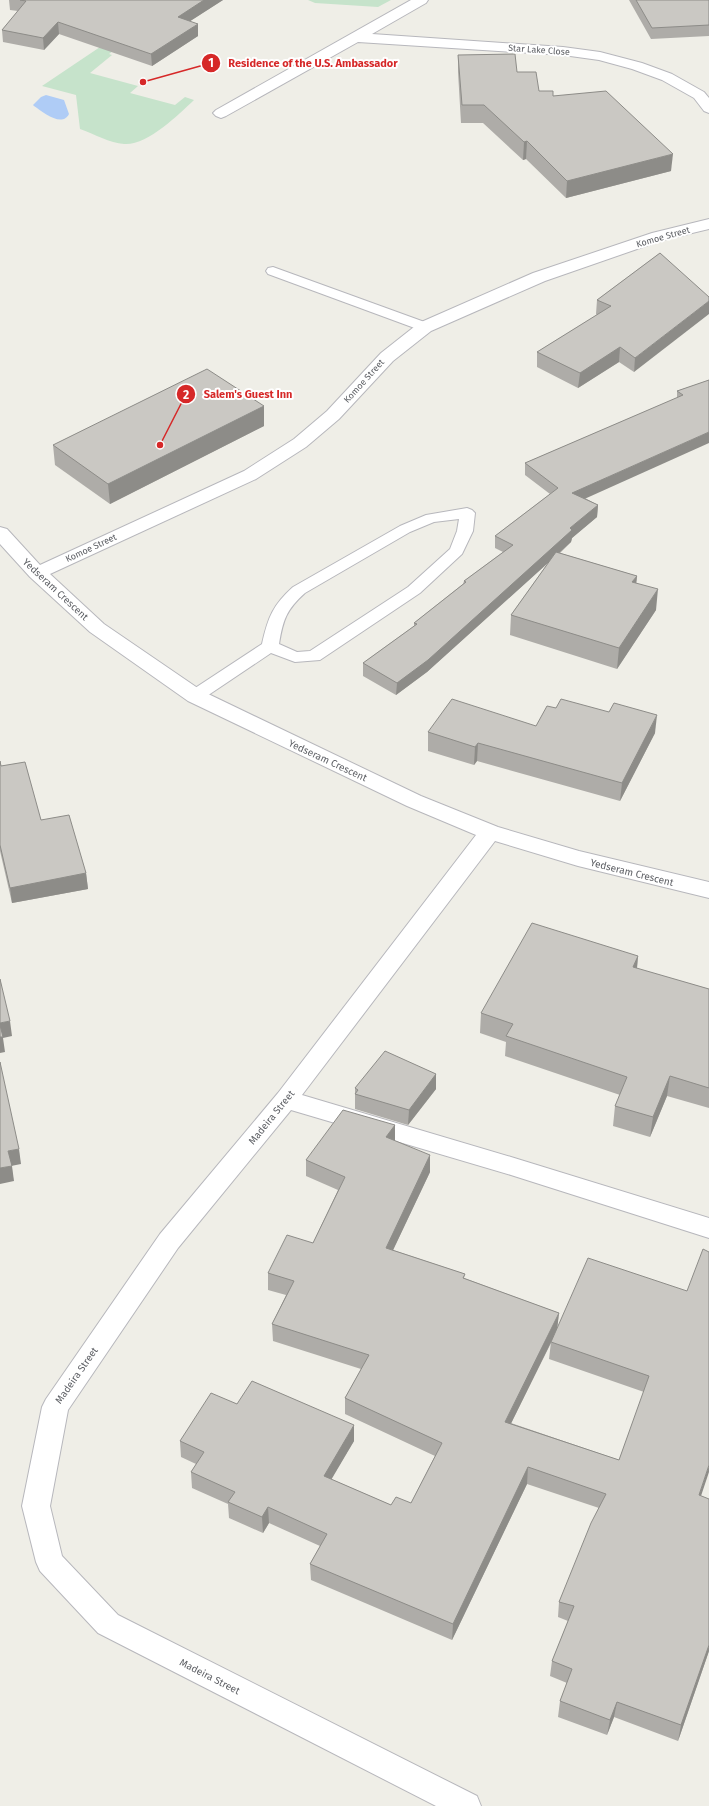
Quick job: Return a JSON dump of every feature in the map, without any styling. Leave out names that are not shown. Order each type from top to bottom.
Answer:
[{"type":"street","points":[[221,114],[421,0]]},
{"type":"street","name":"Star Lake Close","points":[[355,37],[563,51],[600,56],[637,66],[667,77],[699,95],[709,108]]},
{"type":"street","name":"Komoe Street","points":[[37,573],[250,475],[300,443],[333,415],[387,356],[425,327],[539,277],[658,236],[709,224]]},
{"type":"street","name":"Yedseram Crescent","points":[[0,533],[37,573],[97,628],[195,696],[407,797],[490,832],[578,858],[709,890]]},
{"type":"street","name":"Madeira Street","points":[[466,1806],[108,1624],[50,1562],[36,1506],[55,1407],[169,1241],[286,1099],[490,832]]},
{"type":"street","points":[[286,1099],[518,1168],[709,1228]]},
{"type":"lane","points":[[273,271],[425,327]]},
{"type":"lane","points":[[195,696],[270,646],[276,615],[286,602],[299,590],[405,529],[431,518],[467,513],[465,531],[457,550],[414,590],[314,656],[296,657],[270,646]]},
{"type":"green space","points":[[308,0],[391,0],[378,7],[315,3]]},
{"type":"green space","points":[[139,31],[109,54],[112,55],[90,73],[138,86],[130,93],[175,105],[185,97],[194,100],[162,128],[152,135],[133,143],[124,144],[113,142],[80,129],[76,95],[42,86],[103,45]]},
{"type":"water","points":[[46,95],[64,100],[69,114],[66,118],[62,120],[52,118],[33,105],[41,97]]},
{"type":"building","points":[[20,0],[204,0],[178,17],[198,24],[151,54],[58,22],[43,38],[2,30],[26,1]]},
{"type":"building","points":[[636,0],[709,0],[709,25],[652,28]]},
{"type":"building","points":[[515,54],[517,72],[536,72],[539,91],[553,91],[553,96],[606,91],[673,154],[567,181],[527,141],[524,142],[484,105],[462,105],[458,55]]},
{"type":"building","points":[[660,253],[709,297],[709,301],[635,358],[620,347],[580,373],[537,352],[611,306],[597,300]]},
{"type":"building","points":[[207,369],[264,406],[108,484],[53,445]]},
{"type":"building","points":[[709,380],[709,432],[572,493],[598,505],[570,528],[572,530],[428,660],[397,683],[363,663],[417,624],[414,623],[466,582],[464,581],[513,545],[495,536],[558,488],[525,463],[683,395],[677,391]]},
{"type":"building","points":[[556,552],[637,576],[632,582],[658,589],[619,648],[511,615]]},
{"type":"building","points":[[452,699],[536,726],[547,706],[556,708],[561,699],[609,712],[614,703],[657,715],[622,783],[478,743],[475,747],[428,732]]},
{"type":"building","points":[[0,761],[1,766],[25,762],[41,820],[69,815],[86,873],[10,888],[0,845]]},
{"type":"building","points":[[532,923],[638,956],[633,967],[709,989],[709,1088],[670,1076],[653,1117],[615,1106],[627,1077],[506,1036],[513,1024],[481,1013]]},
{"type":"building","points":[[0,979],[10,1021],[0,1023]]},
{"type":"building","points":[[0,1025],[3,1037],[0,1037]]},
{"type":"building","points":[[385,1051],[436,1074],[409,1110],[355,1094],[358,1090],[355,1088]]},
{"type":"building","points":[[0,1062],[19,1149],[8,1151],[12,1166],[0,1168]]},
{"type":"building","points":[[343,1110],[395,1125],[386,1137],[430,1155],[386,1248],[465,1274],[463,1278],[559,1313],[505,1422],[619,1460],[649,1376],[551,1342],[588,1258],[687,1291],[703,1249],[709,1252],[709,1465],[699,1495],[709,1499],[709,1645],[681,1725],[617,1702],[610,1720],[560,1701],[572,1669],[552,1661],[574,1606],[559,1602],[591,1523],[606,1494],[528,1467],[453,1624],[310,1564],[327,1534],[268,1507],[262,1517],[228,1502],[235,1492],[191,1472],[204,1452],[180,1441],[211,1393],[237,1404],[252,1381],[354,1425],[324,1476],[391,1505],[396,1497],[411,1503],[442,1443],[345,1398],[369,1355],[272,1324],[294,1281],[268,1273],[287,1235],[313,1243],[345,1177],[306,1160]]},
{"type":"place","name":"Residence of the U.S. Ambassador","points":[[143,82]]},
{"type":"place","name":"Salem's Guest Inn","points":[[160,445]]}]
